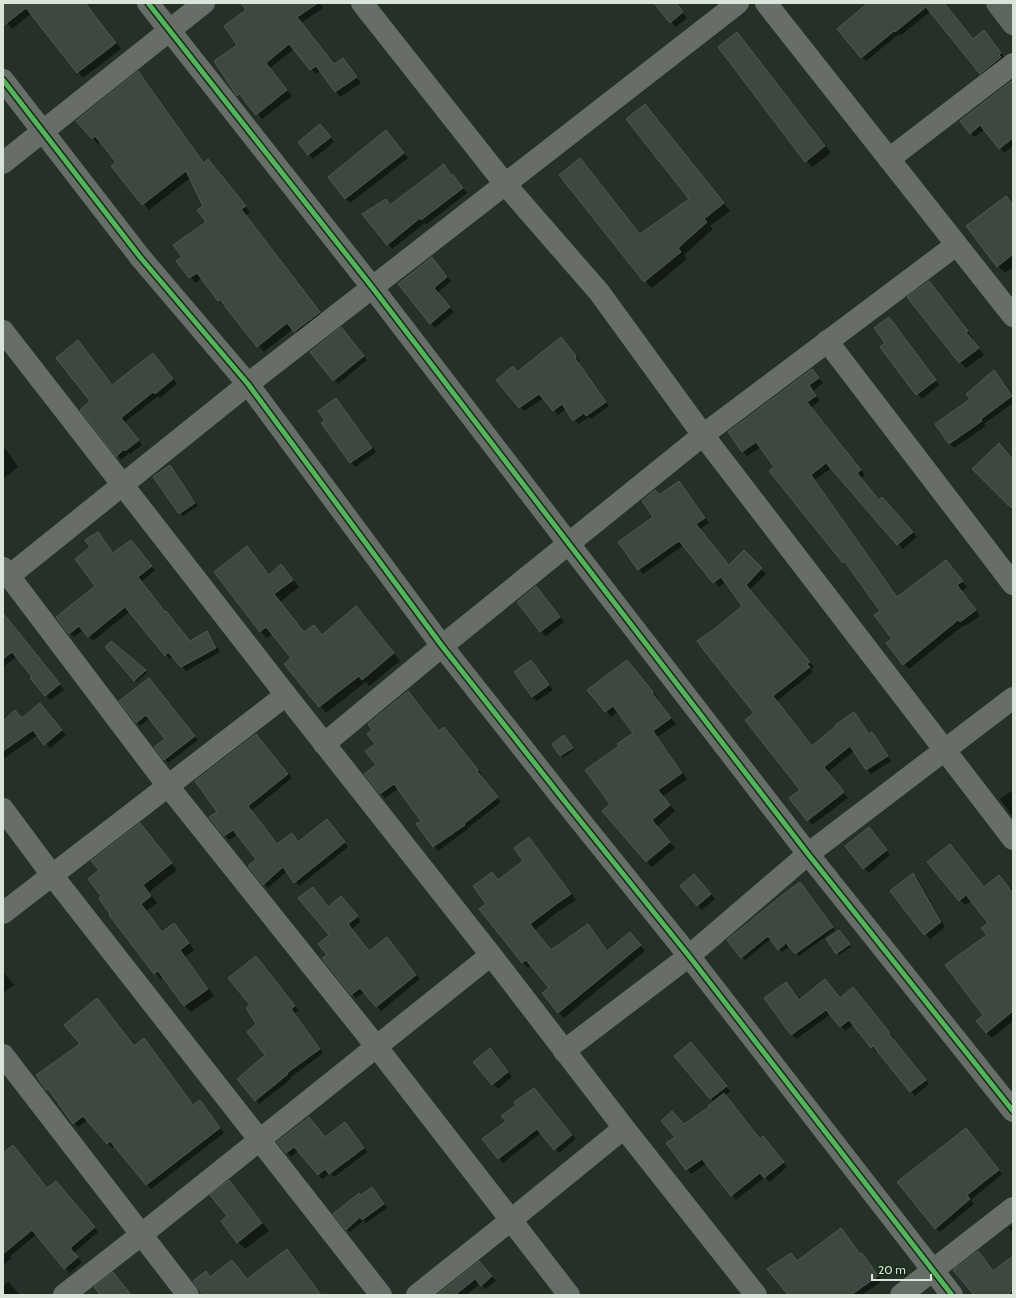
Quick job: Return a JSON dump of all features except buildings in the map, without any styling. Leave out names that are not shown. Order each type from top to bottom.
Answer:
[{"type":"street","points":[[148,3],[372,287],[568,544],[808,854],[1013,1111]]},
{"type":"street","points":[[3,163],[204,3]]},
{"type":"street","points":[[362,3],[505,184],[599,292],[703,436],[1013,839]]},
{"type":"street","points":[[569,1295],[376,1046],[168,786],[6,572],[122,484],[372,287],[738,3]]},
{"type":"street","points":[[766,3],[956,246],[1013,316]]},
{"type":"street","points":[[997,3],[1013,24]]},
{"type":"street","points":[[889,159],[1013,64]]},
{"type":"street","points":[[3,80],[140,257],[248,384],[442,646],[689,956],[952,1295]]},
{"type":"street","points":[[324,744],[442,646],[703,436],[827,341],[956,246]]},
{"type":"street","points":[[3,331],[324,744],[491,955],[748,1292]]},
{"type":"street","points":[[827,341],[1013,584]]},
{"type":"street","points":[[3,913],[286,695]]},
{"type":"street","points":[[564,1051],[689,956],[808,854],[1013,698]]},
{"type":"street","points":[[3,809],[52,875],[381,1295]]},
{"type":"street","points":[[64,1295],[491,955]]},
{"type":"street","points":[[3,1055],[188,1295]]},
{"type":"street","points":[[417,1295],[624,1128]]},
{"type":"street","points":[[901,1295],[1013,1208]]},
{"type":"cycle path","points":[[148,3],[372,287],[808,854],[1013,1111]]},
{"type":"cycle path","points":[[3,80],[140,257],[248,384],[442,646],[689,956],[952,1295]]}]
